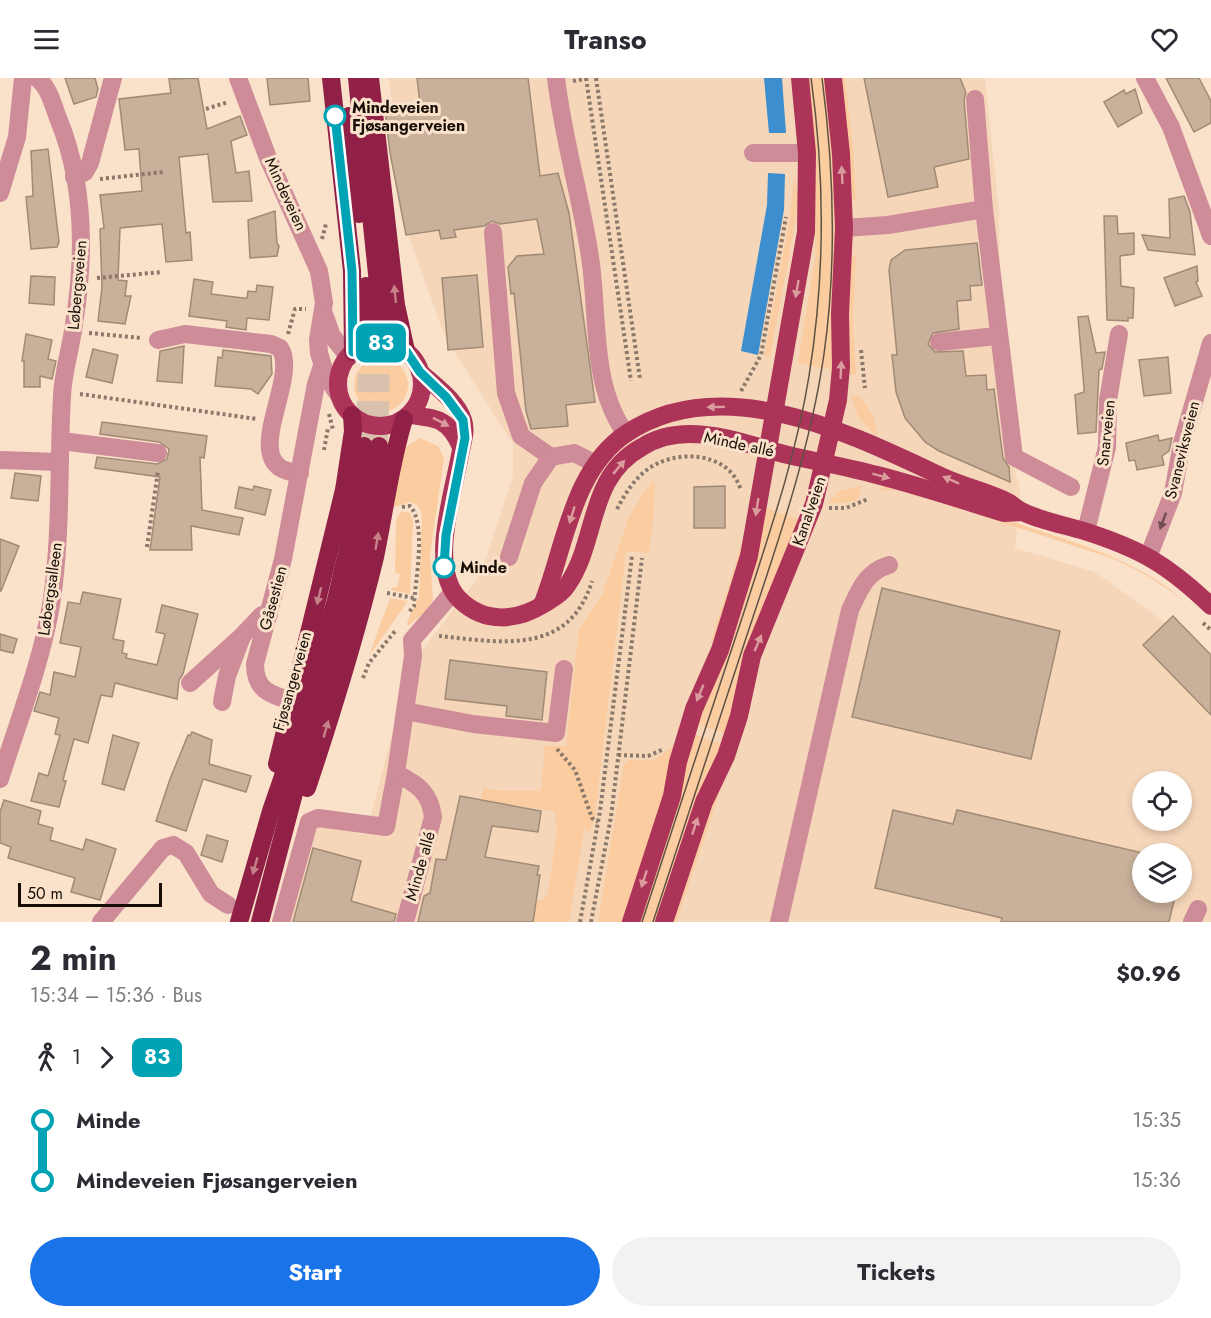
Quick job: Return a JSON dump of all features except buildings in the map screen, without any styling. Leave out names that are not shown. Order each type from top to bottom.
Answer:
[{"type":"highway","points":[[331,78],[352,271],[351,354]]},
{"type":"highway","points":[[345,78],[375,323],[357,78]]},
{"type":"highway","points":[[370,78],[396,305],[406,351]]},
{"type":"highway","points":[[271,811],[278,753],[344,490],[353,431],[352,415]]},
{"type":"highway","points":[[283,842],[305,794],[362,608],[375,555],[391,464],[407,417]]},
{"type":"highway","name":"Fjøsangerveien","points":[[239,922],[336,600],[372,446],[349,604],[307,744],[283,842],[260,922]]},
{"type":"main road","points":[[631,922],[672,796],[678,762],[694,709],[720,650],[741,587],[806,232],[807,153],[800,78]]},
{"type":"main road","name":"Kanalveien","points":[[664,922],[704,802],[729,748],[752,656],[808,522],[832,428],[842,367],[840,314],[844,228],[841,154],[833,78]]},
{"type":"main road","points":[[453,592],[444,567],[444,553],[465,429],[459,412],[420,372],[406,351],[380,343],[361,347],[351,354],[340,371],[340,397],[352,415],[372,426],[394,424],[407,417],[429,417],[449,425],[461,447]]},
{"type":"main road","points":[[407,417],[422,391],[420,372]]},
{"type":"main road","name":"Minde allé","points":[[542,605],[575,504],[596,464],[626,434],[658,418],[706,407],[774,412],[832,428],[975,491],[1008,502],[1023,512],[1086,531],[1149,555],[1178,574],[1211,606]]},
{"type":"main road","name":"Minde allé","points":[[453,592],[472,609],[485,615],[502,618],[516,618],[533,612],[558,596],[568,585],[577,568],[603,489],[628,457],[641,447],[674,435],[691,434],[876,474],[1004,513],[1023,512]]},
{"type":"street","points":[[0,194],[17,137],[23,78]]},
{"type":"street","name":"Løbergsveien","points":[[38,78],[47,90],[63,129],[75,179],[81,237],[80,278],[73,332],[69,393]]},
{"type":"street","points":[[75,179],[85,172],[90,163],[113,78]]},
{"type":"street","name":"Mindeveien","points":[[238,78],[268,158],[316,244],[322,287],[315,311]]},
{"type":"street","points":[[1145,78],[1171,126],[1211,236]]},
{"type":"street","points":[[564,80],[591,258],[605,392],[615,419],[626,434]]},
{"type":"street","points":[[975,99],[997,336],[1014,457],[1071,487]]},
{"type":"street","points":[[769,153],[807,153]]},
{"type":"street","points":[[844,228],[888,225],[984,209]]},
{"type":"street","points":[[494,232],[506,393],[521,436],[551,457],[574,453],[596,464]]},
{"type":"street","points":[[315,311],[332,336],[351,354]]},
{"type":"street","points":[[315,311],[322,366],[340,397]]},
{"type":"street","points":[[158,340],[184,334],[278,345],[284,357],[269,449],[274,461],[284,470],[300,473]]},
{"type":"street","name":"Snarveien","points":[[1086,531],[1107,447],[1108,400],[1119,334]]},
{"type":"street","points":[[939,342],[997,336]]},
{"type":"street","name":"Svaneviksveien","points":[[1149,555],[1173,493],[1182,444],[1211,343]]},
{"type":"street","name":"Gåsestien","points":[[292,701],[268,693],[255,678],[255,664],[269,615],[300,473],[316,384],[322,366]]},
{"type":"street","name":"Løbergsalleen","points":[[1,774],[43,644],[51,605],[56,567],[61,441],[69,393]]},
{"type":"street","points":[[61,441],[159,459]]},
{"type":"street","points":[[508,557],[533,483],[551,457]]},
{"type":"street","points":[[0,460],[60,462]]},
{"type":"street","points":[[779,922],[850,610],[863,582],[876,569],[889,565]]},
{"type":"street","points":[[281,922],[309,822],[318,818],[386,827],[413,656],[412,640],[453,592]]},
{"type":"street","points":[[190,683],[262,615],[269,615]]},
{"type":"street","points":[[222,702],[227,676],[241,637]]},
{"type":"street","points":[[405,711],[473,724],[555,733],[564,669]]},
{"type":"street","name":"Minde allé","points":[[396,773],[420,786],[432,805],[433,817],[405,922]]},
{"type":"street","points":[[101,922],[163,848],[173,845],[186,853],[211,894],[228,905]]},
{"type":"path","points":[[564,80],[588,78],[631,381]]},
{"type":"path","points":[[596,78],[640,379]]},
{"type":"path","points":[[206,109],[234,99]]},
{"type":"path","points":[[75,179],[163,172]]},
{"type":"path","points":[[740,393],[761,355],[788,207]]},
{"type":"path","points":[[80,278],[162,272]]},
{"type":"path","points":[[278,345],[287,337],[295,309],[315,311]]},
{"type":"path","points":[[73,332],[158,340]]},
{"type":"path","points":[[69,393],[250,418]]},
{"type":"path","points":[[147,547],[159,459]]},
{"type":"path","points":[[726,468],[728,460]]},
{"type":"path","points":[[739,483],[742,499]]},
{"type":"path","points":[[825,507],[846,508],[868,499]]},
{"type":"path","points":[[399,507],[410,506],[416,512],[419,534],[414,606],[407,615]]},
{"type":"path","points":[[580,922],[598,823],[632,556]]},
{"type":"path","points":[[591,922],[611,817],[642,558]]},
{"type":"path","points":[[387,592],[414,598]]},
{"type":"path","points":[[369,663],[402,622]]},
{"type":"path","points":[[555,733],[556,748],[575,770],[592,818],[598,823]]},
{"type":"path","points":[[618,755],[648,756],[669,745]]},
{"type":"shaded area","points":[[389,78],[985,78],[999,212],[1001,418],[1020,490],[1015,548],[1095,572],[1211,655],[1211,922],[285,922],[314,822],[366,835],[409,667],[481,574],[513,476],[513,444],[445,337],[407,231]]},
{"type":"shaded area","points":[[805,78],[828,78],[837,164],[834,370],[798,363],[815,259],[815,188]]},
{"type":"shaded area","points":[[838,78],[845,78],[853,146],[856,202],[851,197]]},
{"type":"shaded area","points":[[794,177],[798,196],[797,212],[770,357],[764,356],[790,217]]},
{"type":"shaded area","points":[[856,254],[853,325],[856,375],[849,374],[846,335],[851,260]]},
{"type":"shaded area","points":[[376,358],[386,358],[396,362],[404,370],[408,385],[404,400],[396,408],[386,412],[376,412],[366,408],[358,400],[354,390],[354,380],[358,370],[366,362]]},
{"type":"shaded area","points":[[850,395],[861,397],[874,418],[877,436],[859,418]]},
{"type":"shaded area","points":[[420,438],[438,446],[444,459],[430,555],[433,599],[427,610],[408,626],[407,622],[419,597],[422,514],[417,505],[409,502],[390,509],[404,448]]},
{"type":"shaded area","points":[[655,480],[649,553],[626,551],[595,816],[590,832],[586,831],[585,825],[569,922],[533,922],[537,901],[544,900],[548,892],[557,830],[554,811],[481,800],[483,788],[500,791],[541,791],[545,746],[566,746],[579,629],[602,595],[629,517],[645,491]]},
{"type":"shaded area","points":[[883,484],[912,490],[1111,556],[1149,575],[1184,600],[1146,575],[1114,559],[912,493],[897,490],[881,491]]},
{"type":"shaded area","points":[[862,485],[857,500],[846,503],[827,503],[841,491]]},
{"type":"shaded area","points":[[764,508],[799,519],[758,625],[728,734],[695,723]]},
{"type":"shaded area","points":[[401,511],[410,513],[413,520],[410,594],[391,590],[392,587],[397,588],[400,574],[395,573],[396,520]]},
{"type":"shaded area","points":[[744,537],[747,538],[714,639],[711,641]]},
{"type":"shaded area","points":[[390,598],[408,601],[369,656]]},
{"type":"shaded area","points":[[692,734],[725,745],[659,922],[635,922]]},
{"type":"shaded area","points":[[674,745],[666,797],[625,922],[598,922],[624,764],[628,760],[654,760]]},
{"type":"shaded area","points":[[725,776],[676,922],[670,922],[707,809]]},
{"type":"water","points":[[764,78],[782,78],[786,133],[769,133]]},
{"type":"water","points":[[768,173],[785,174],[784,210],[758,355],[741,351],[767,205]]},
{"type":"tunnel","points":[[364,446],[369,323]]},
{"type":"tunnel","points":[[379,446],[382,323]]},
{"type":"tram line","points":[[642,922],[772,524],[804,406],[818,302],[821,227],[819,152],[811,78]]},
{"type":"tram line","points":[[653,922],[781,533],[818,390],[828,320],[832,250],[829,147],[822,78]]},
{"type":"bus line","name":"83","points":[[335,116],[352,271],[353,352],[370,344],[398,346],[412,357],[420,372],[446,397],[463,420],[465,438],[461,447],[446,535],[444,567]]},
{"type":"place","name":"Mindeveien Fjøsangerveien","points":[[335,116]]},
{"type":"place","name":"Minde","points":[[444,567]]}]
